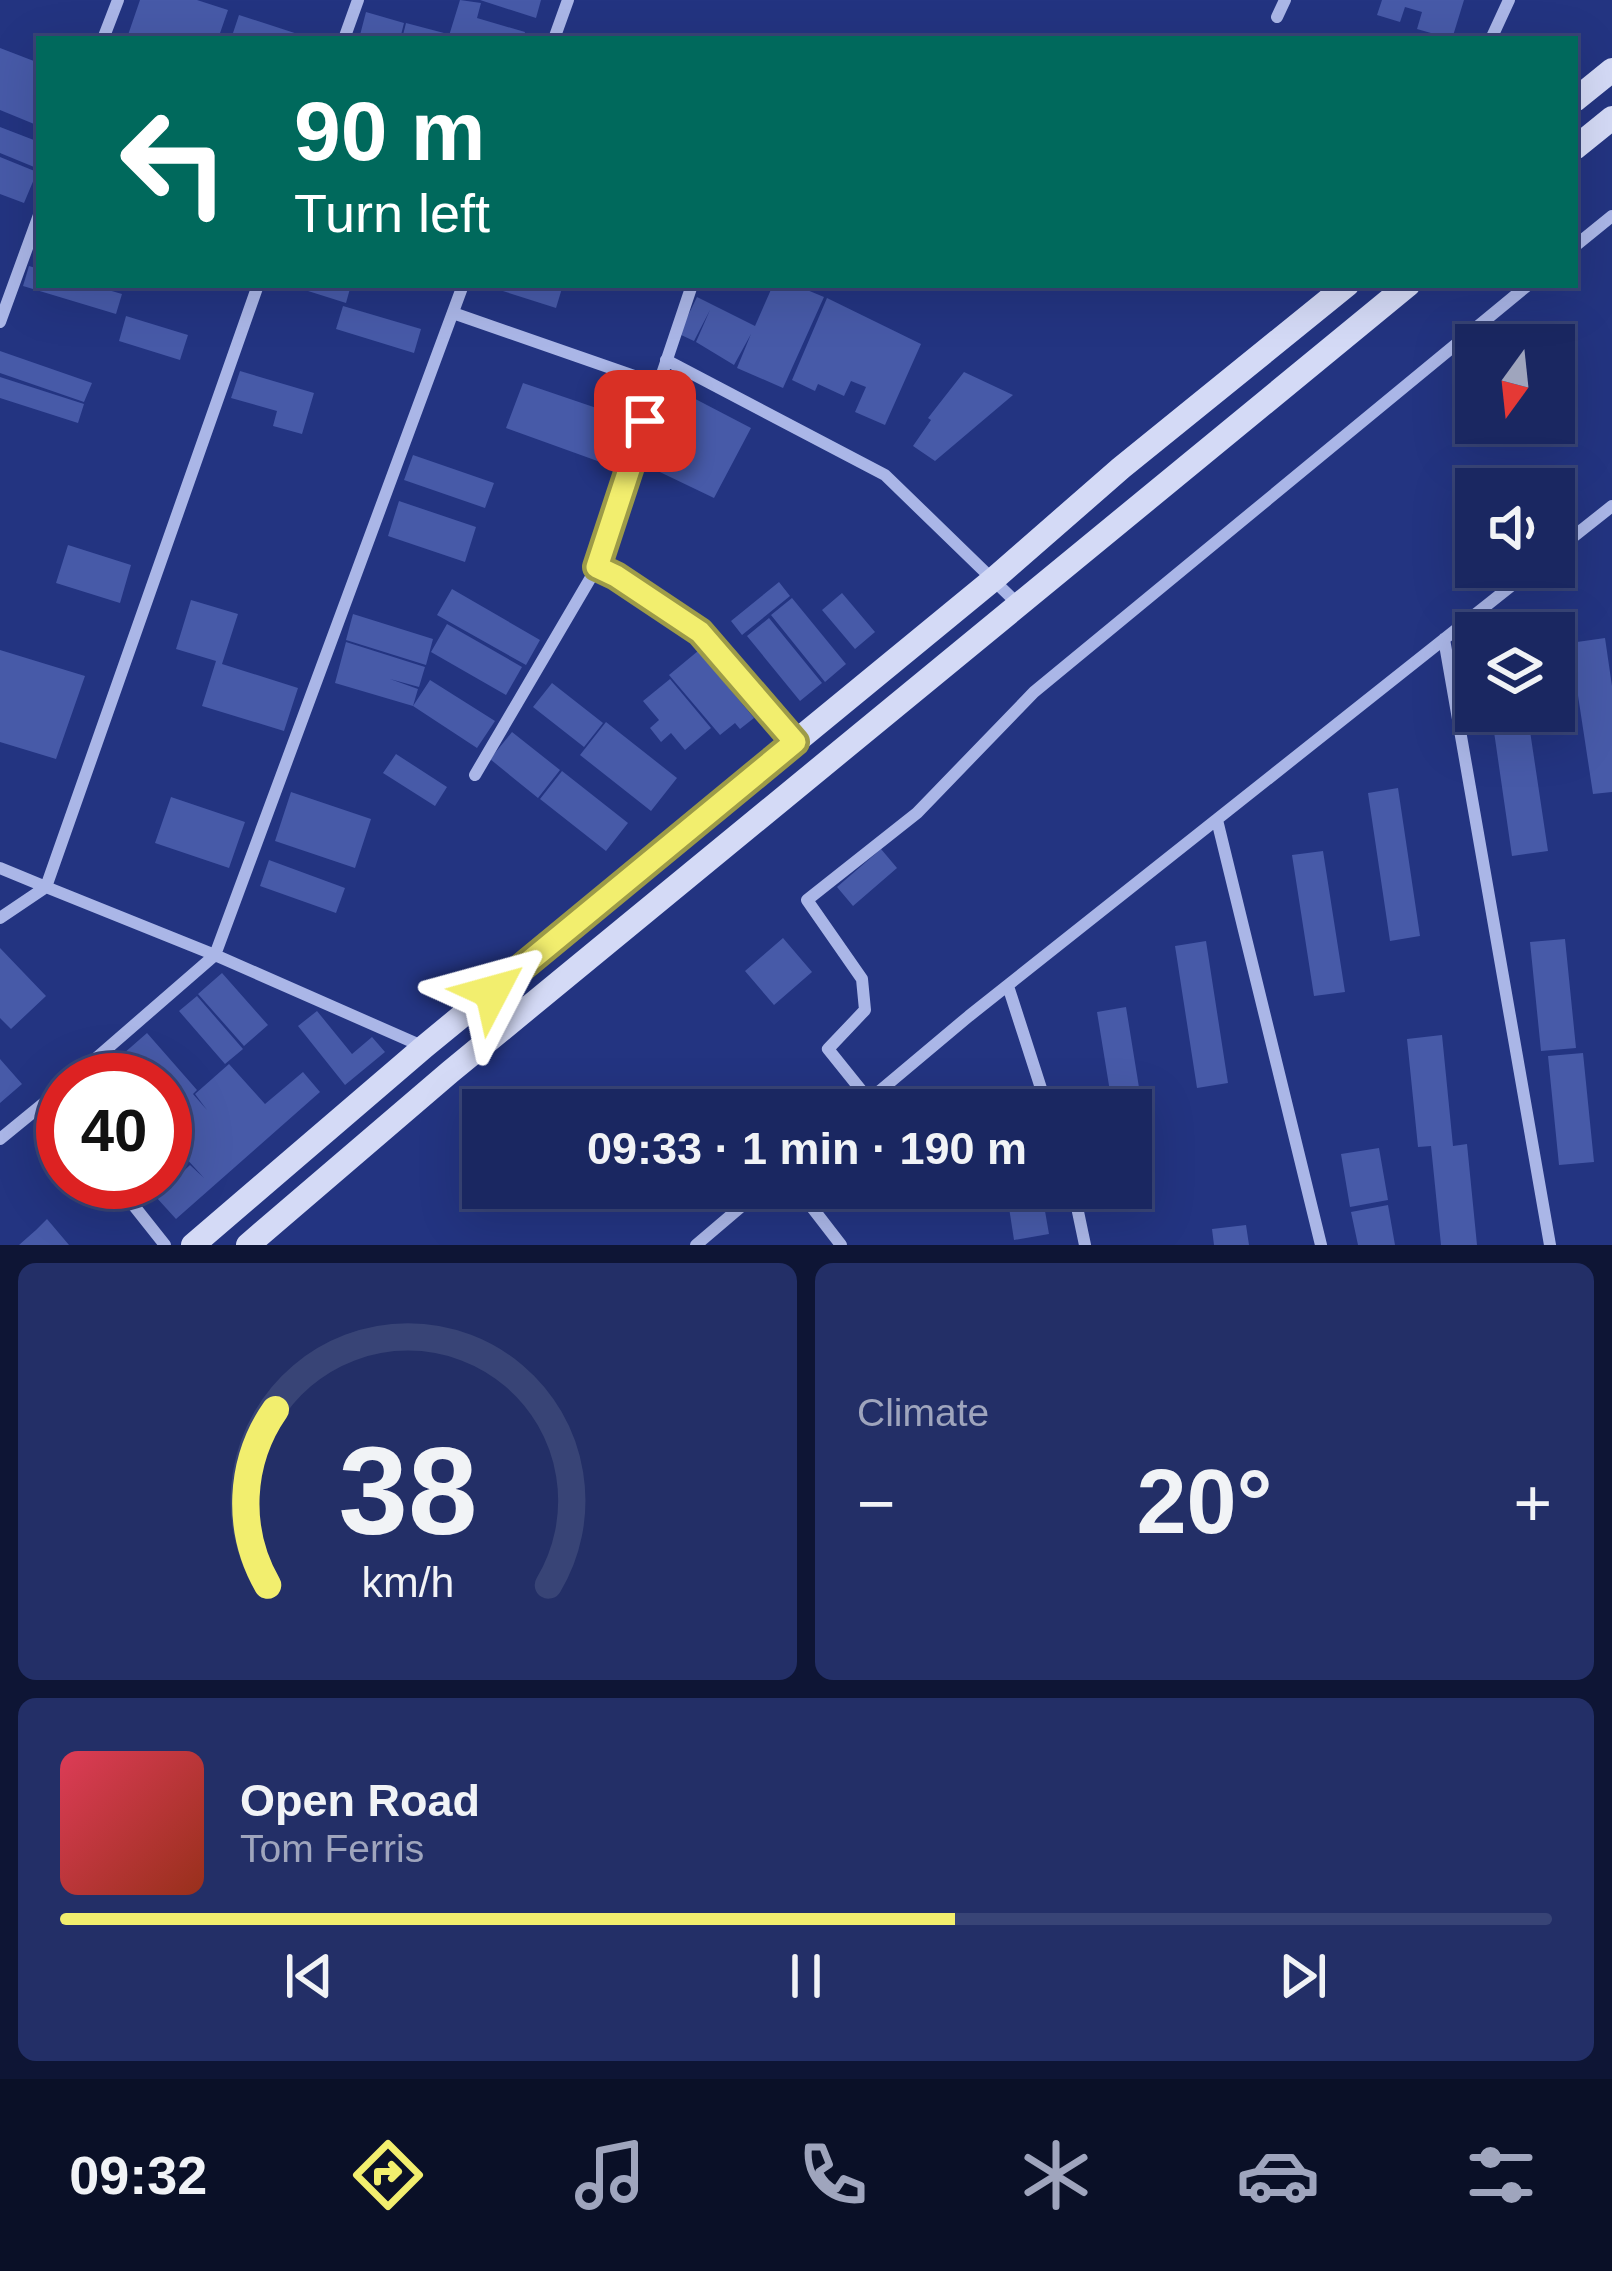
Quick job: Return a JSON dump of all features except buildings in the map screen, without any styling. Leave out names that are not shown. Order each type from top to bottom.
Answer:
[{"type":"street","points":[[104,36],[118,0]]},
{"type":"street","points":[[345,36],[358,0]]},
{"type":"street","points":[[555,36],[568,0]]},
{"type":"street","points":[[1277,17],[1285,0]]},
{"type":"street","points":[[1492,36],[1509,0]]},
{"type":"street","points":[[1578,98],[1612,70]]},
{"type":"street","points":[[1578,146],[1612,118]]},
{"type":"street","points":[[1578,244],[1612,216]]},
{"type":"street","points":[[0,322],[36,223]]},
{"type":"street","points":[[0,918],[46,887],[257,288]]},
{"type":"street","points":[[102,1053],[215,955],[462,288]]},
{"type":"street","points":[[475,775],[597,567],[691,288]]},
{"type":"street","points":[[193,1245],[424,1047],[1343,288]]},
{"type":"street","points":[[248,1245],[468,1057],[1404,288]]},
{"type":"street","points":[[853,1089],[828,1049],[865,1010],[862,979],[808,900],[917,813],[1034,692],[1524,288]]},
{"type":"street","points":[[453,313],[656,384]]},
{"type":"street","points":[[666,360],[885,475],[1019,604]]},
{"type":"street","points":[[1575,535],[1612,506]]},
{"type":"street","points":[[597,567],[700,632],[795,742]]},
{"type":"street","points":[[882,1089],[1508,588]]},
{"type":"street","points":[[1444,639],[1550,1245]]},
{"type":"street","points":[[1217,820],[1321,1245]]},
{"type":"street","points":[[0,868],[424,1047]]},
{"type":"street","points":[[1008,986],[1041,1089]]},
{"type":"street","points":[[0,1139],[36,1110]]},
{"type":"street","points":[[137,1209],[166,1245]]},
{"type":"street","points":[[696,1245],[738,1209]]},
{"type":"street","points":[[813,1209],[841,1245]]},
{"type":"street","points":[[1077,1209],[1085,1245]]},
{"type":"route","points":[[492,992],[795,742],[700,632],[597,567],[645,421]]}]
